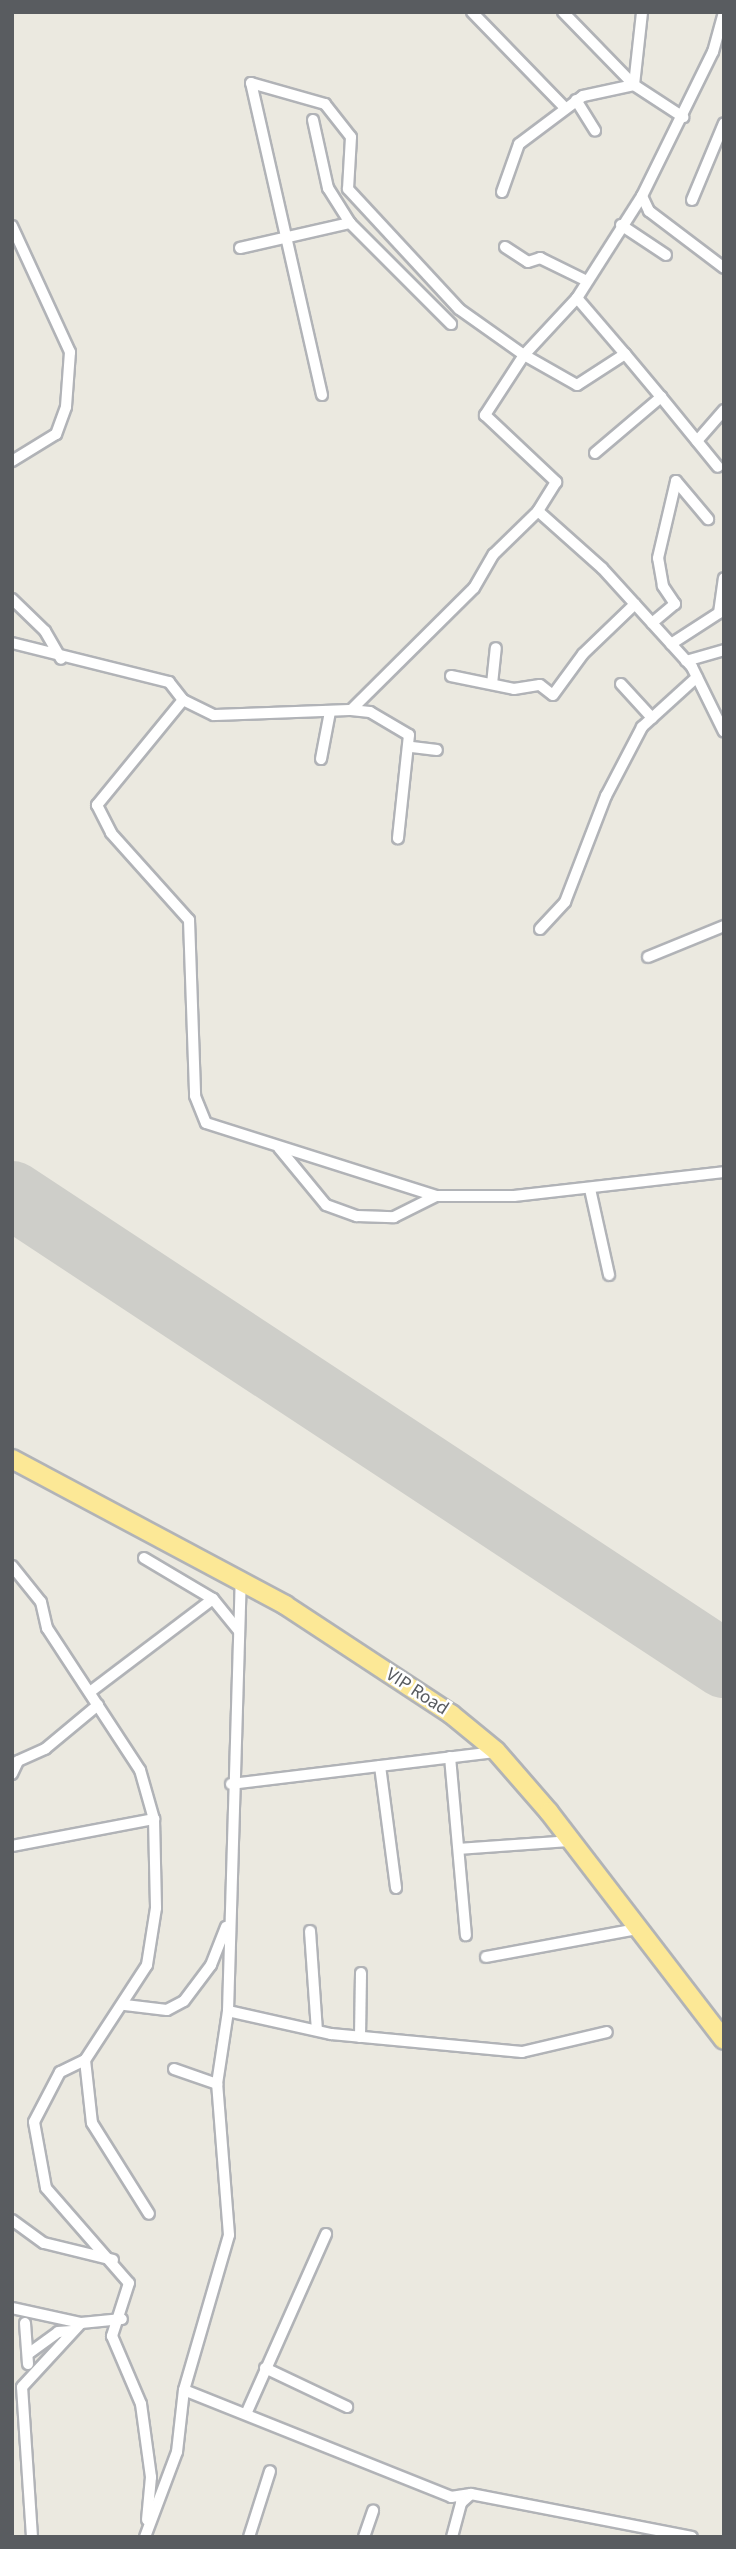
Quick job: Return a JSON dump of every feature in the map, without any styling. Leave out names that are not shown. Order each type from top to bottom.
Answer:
[{"type":"highway","name":"VIP Road","points":[[12,1459],[241,1584],[285,1605],[429,1699],[496,1751],[571,1841],[724,2040]]},
{"type":"street","points":[[472,12],[563,106]]},
{"type":"street","points":[[563,12],[634,85],[683,117]]},
{"type":"street","points":[[634,85],[642,12]]},
{"type":"street","points":[[351,710],[474,588],[494,554],[538,511],[556,482],[485,415],[524,355],[577,298],[621,225],[642,196],[683,117],[724,12]]},
{"type":"street","points":[[322,395],[251,83],[325,104],[352,137],[348,189],[459,309],[524,355],[577,385],[625,354]]},
{"type":"street","points":[[502,192],[519,144],[563,106],[634,85]]},
{"type":"street","points":[[576,100],[595,131]]},
{"type":"street","points":[[313,120],[328,188],[350,223],[451,324]]},
{"type":"street","points":[[692,200],[724,123]]},
{"type":"street","points":[[642,196],[649,211],[724,268]]},
{"type":"street","points":[[240,247],[350,223]]},
{"type":"street","points":[[621,225],[666,255]]},
{"type":"street","points":[[12,226],[70,352],[66,407],[56,434],[12,461]]},
{"type":"street","points":[[505,247],[528,262],[540,258],[587,281]]},
{"type":"street","points":[[577,298],[718,467]]},
{"type":"street","points":[[595,453],[661,397]]},
{"type":"street","points":[[697,441],[724,410]]},
{"type":"street","points":[[652,623],[675,604],[663,586],[658,558],[676,481],[708,519]]},
{"type":"street","points":[[538,511],[635,604],[686,661],[724,732]]},
{"type":"street","points":[[671,644],[719,613],[724,578]]},
{"type":"street","points":[[12,599],[45,631],[61,659]]},
{"type":"street","points":[[451,676],[492,684],[540,685],[553,695],[583,654],[635,604]]},
{"type":"street","points":[[12,643],[61,659],[97,660],[169,682],[183,700],[215,715],[351,710],[370,712],[409,735],[412,747],[398,838]]},
{"type":"street","points":[[492,684],[496,648]]},
{"type":"street","points":[[686,661],[724,650]]},
{"type":"street","points":[[540,929],[565,902],[606,796],[652,718],[696,677]]},
{"type":"street","points":[[621,684],[652,718]]},
{"type":"street","points":[[183,700],[97,805],[111,833],[190,920],[194,1083],[206,1123],[436,1196],[590,1189],[724,1172]]},
{"type":"street","points":[[321,759],[330,712]]},
{"type":"street","points":[[412,747],[437,750]]},
{"type":"street","points":[[648,957],[724,926]]},
{"type":"street","points":[[279,1148],[326,1205],[357,1216],[394,1217],[424,1208],[436,1196]]},
{"type":"street","points":[[590,1189],[609,1275]]},
{"type":"street","points":[[144,1558],[214,1600],[239,1631]]},
{"type":"street","points":[[12,1566],[41,1602],[47,1628],[140,1770],[154,1819],[156,1908],[147,1965],[125,2006],[85,2060],[60,2072],[34,2122],[46,2188],[113,2260],[129,2283],[122,2319],[113,2336],[141,2404],[151,2477],[145,2537]]},
{"type":"street","points":[[147,2519],[177,2452],[184,2389],[229,2235],[217,2084],[228,2011],[231,1784],[241,1584]]},
{"type":"street","points":[[90,1692],[214,1600]]},
{"type":"street","points":[[12,1774],[18,1761],[46,1749],[98,1704]]},
{"type":"street","points":[[231,1784],[496,1751]]},
{"type":"street","points":[[450,1757],[466,1935]]},
{"type":"street","points":[[380,1766],[396,1888]]},
{"type":"street","points":[[12,1846],[154,1819]]},
{"type":"street","points":[[459,1849],[571,1841]]},
{"type":"street","points":[[125,2006],[167,2010],[184,2001],[211,1965],[229,1920]]},
{"type":"street","points":[[486,1957],[637,1929]]},
{"type":"street","points":[[310,1931],[317,2031]]},
{"type":"street","points":[[360,2037],[361,1973]]},
{"type":"street","points":[[228,2011],[317,2031],[360,2037],[523,2052],[607,2032]]},
{"type":"street","points":[[85,2060],[92,2123],[149,2214]]},
{"type":"street","points":[[174,2069],[217,2084]]},
{"type":"street","points":[[12,2220],[44,2243],[113,2260]]},
{"type":"street","points":[[246,2414],[326,2234]]},
{"type":"street","points":[[12,2308],[76,2327]]},
{"type":"street","points":[[25,2323],[28,2359],[58,2332],[122,2319]]},
{"type":"street","points":[[32,2537],[17,2388],[76,2327]]},
{"type":"street","points":[[265,2368],[347,2407]]},
{"type":"street","points":[[184,2389],[451,2497],[471,2494],[692,2537]]},
{"type":"street","points":[[249,2537],[270,2471]]},
{"type":"street","points":[[452,2537],[461,2502],[471,2494]]},
{"type":"street","points":[[364,2537],[373,2511]]},
{"type":"runway","points":[[12,1195],[724,1664]]}]
